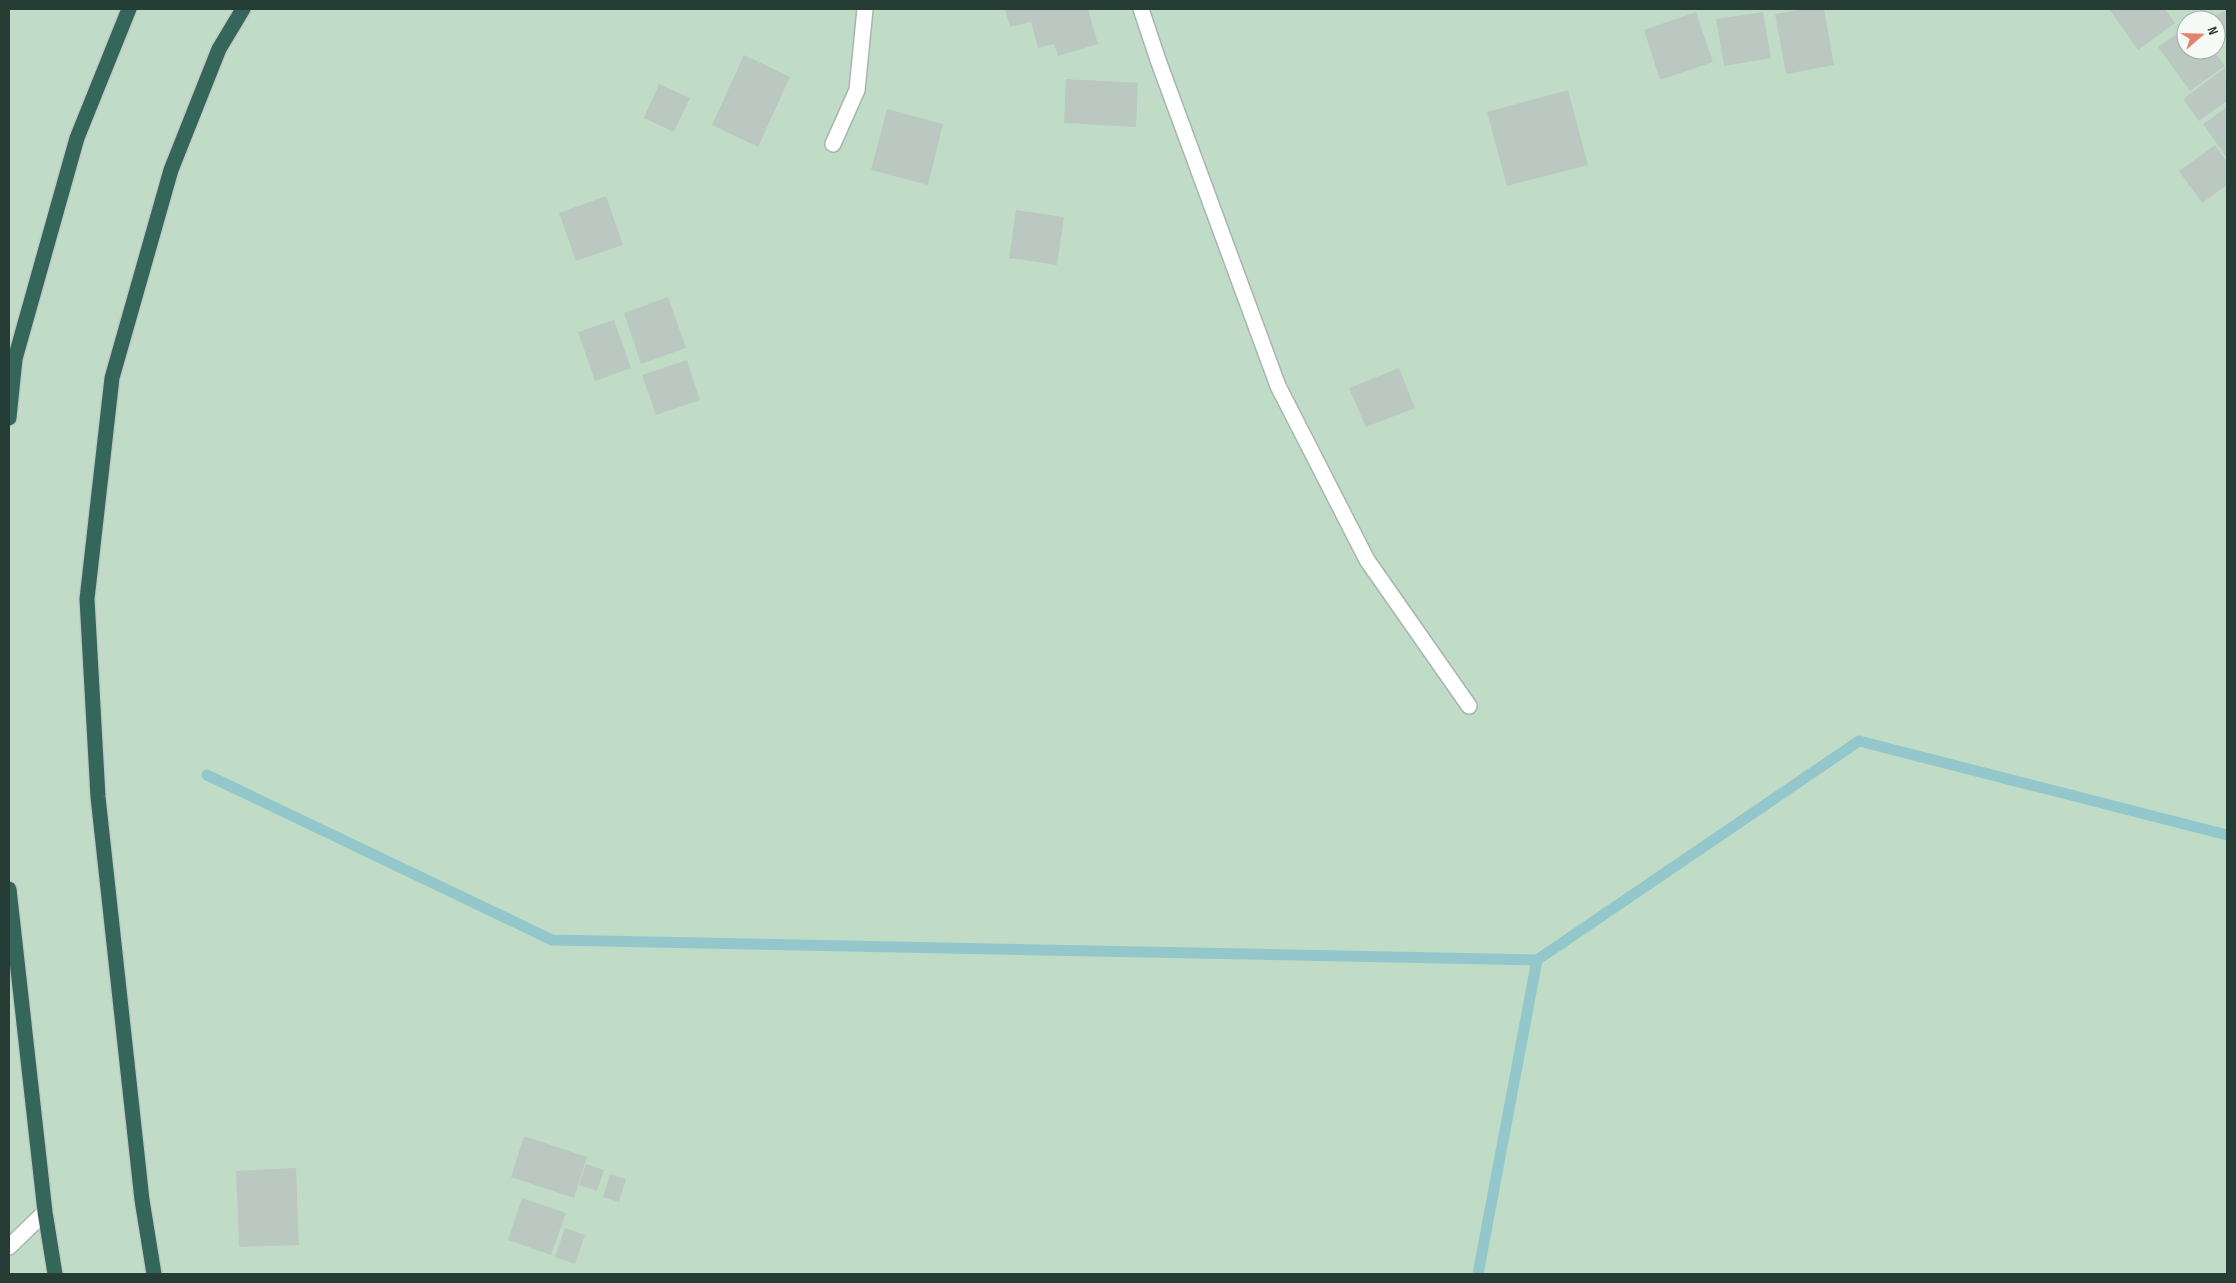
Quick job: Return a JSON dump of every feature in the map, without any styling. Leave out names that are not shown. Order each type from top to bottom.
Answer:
[{"type":"highway","points":[[9,418],[15,359],[77,138],[129,9]]},
{"type":"highway","points":[[154,1274],[142,1200],[98,797],[88,599],[112,378],[171,170],[219,49],[243,9]]},
{"type":"highway","points":[[9,889],[45,1212],[55,1274]]},
{"type":"street","points":[[833,144],[857,90],[865,9]]},
{"type":"street","points":[[1141,9],[1278,386],[1367,560],[1469,706]]},
{"type":"street","points":[[9,1247],[45,1212]]},
{"type":"green space","points":[[9,9],[2227,9],[2227,1274],[9,1274]]},
{"type":"building","points":[[1005,9],[1088,9],[1098,44],[1058,56],[1054,44],[1038,48],[1031,22],[1010,27]]},
{"type":"building","points":[[1803,9],[1824,9],[1834,65],[1786,74],[1775,14]]},
{"type":"building","points":[[2109,9],[2165,9],[2175,23],[2138,50]]},
{"type":"building","points":[[2227,10],[2227,41],[2226,39]]},
{"type":"building","points":[[1696,12],[1713,62],[1660,80],[1644,30]]},
{"type":"building","points":[[1763,12],[1771,58],[1724,66],[1716,19]]},
{"type":"building","points":[[2176,34],[2176,60],[2220,60],[2225,66],[2190,91],[2158,47]]},
{"type":"building","points":[[744,55],[790,77],[758,147],[712,125]]},
{"type":"building","points":[[2225,68],[2227,101],[2199,121],[2183,99]]},
{"type":"building","points":[[1066,79],[1138,83],[1136,127],[1064,123]]},
{"type":"building","points":[[659,84],[690,98],[674,132],[644,118]]},
{"type":"building","points":[[1568,90],[1588,165],[1507,186],[1487,112]]},
{"type":"building","points":[[2227,107],[2227,158],[2203,124]]},
{"type":"building","points":[[887,109],[943,124],[928,185],[871,170]]},
{"type":"building","points":[[2215,145],[2227,162],[2227,185],[2202,203],[2179,171]]},
{"type":"building","points":[[606,196],[623,245],[576,261],[559,213]]},
{"type":"building","points":[[1016,210],[1064,217],[1057,265],[1009,258]]},
{"type":"building","points":[[668,297],[686,348],[641,364],[624,313]]},
{"type":"building","points":[[614,320],[631,368],[595,381],[578,332]]},
{"type":"building","points":[[687,360],[700,400],[656,415],[642,375]]},
{"type":"building","points":[[1399,368],[1415,408],[1366,427],[1349,388]]},
{"type":"building","points":[[524,1136],[587,1157],[574,1198],[511,1177]]},
{"type":"building","points":[[586,1164],[604,1170],[597,1191],[579,1185]]},
{"type":"building","points":[[296,1168],[299,1245],[239,1247],[236,1171]]},
{"type":"building","points":[[610,1174],[626,1179],[619,1202],[603,1197]]},
{"type":"building","points":[[522,1198],[566,1213],[551,1255],[508,1240]]},
{"type":"building","points":[[565,1228],[585,1235],[575,1264],[555,1257]]},
{"type":"waterway","points":[[207,775],[552,940],[1537,960],[1859,741],[2227,835]]},
{"type":"waterway","points":[[1478,1274],[1537,960]]}]
